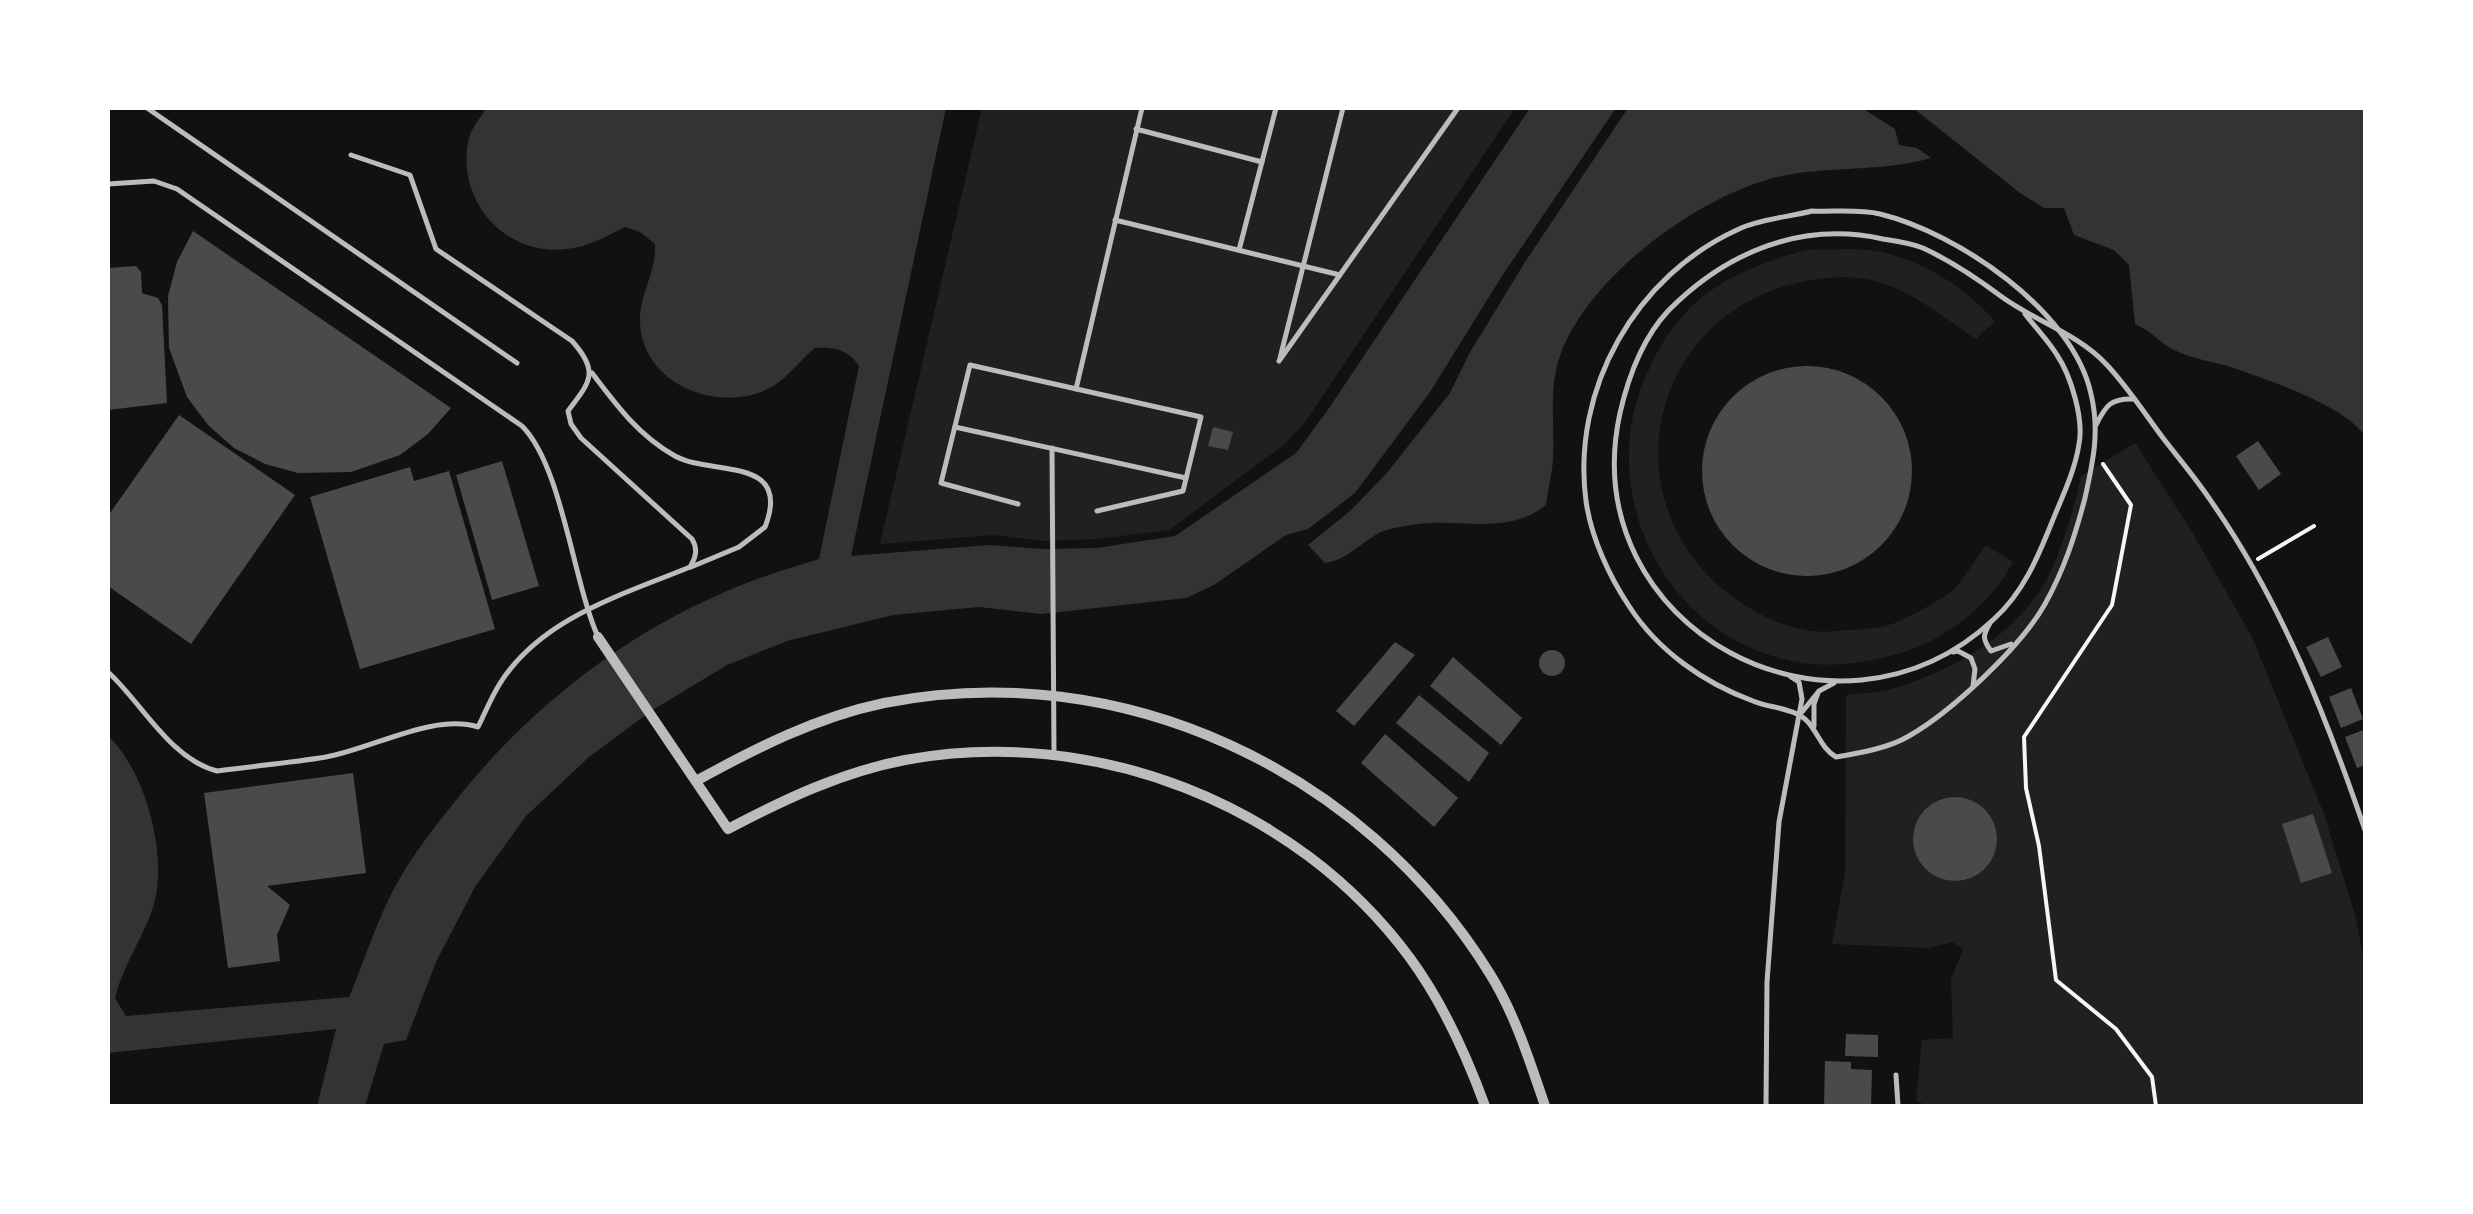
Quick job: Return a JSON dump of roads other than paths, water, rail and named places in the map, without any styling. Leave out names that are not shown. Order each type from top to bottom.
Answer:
[{"type":"street","points":[[598,636],[728,828],[790,796],[852,773],[906,760],[977,752],[1054,754],[1121,767],[1192,790],[1254,820],[1324,869],[1384,925],[1430,988],[1471,1066],[1484,1106]]},
{"type":"street","points":[[696,781],[767,742],[882,704],[992,692],[1054,694],[1102,702],[1204,732],[1319,793],[1384,845],[1452,920],[1492,976],[1523,1041],[1545,1106]]},
{"type":"lane","points":[[147,108],[517,363]]},
{"type":"lane","points":[[1076,389],[1142,108]]},
{"type":"lane","points":[[1239,250],[1276,108]]},
{"type":"lane","points":[[1343,108],[1280,361],[1458,108]]},
{"type":"lane","points":[[1136,129],[1262,162]]},
{"type":"lane","points":[[351,154],[410,175],[436,248],[572,341],[588,361],[590,371],[586,390],[568,411],[571,424],[581,438],[692,539],[696,550],[690,567]]},
{"type":"lane","points":[[108,184],[154,180],[177,189],[522,426],[542,452],[586,610],[598,636]]},
{"type":"lane","points":[[1812,211],[1878,213],[1940,234],[2015,282],[2054,327],[2084,371],[2092,394],[2096,427],[2096,453],[2073,546],[2043,608],[2014,643],[1973,686],[1907,737],[1836,757],[1825,751],[1800,714],[1755,702],[1704,680],[1667,651],[1630,608],[1602,556],[1586,502],[1586,430],[1605,363],[1637,309],[1676,267],[1740,228],[1812,211]]},
{"type":"lane","points":[[1116,220],[1340,275]]},
{"type":"lane","points":[[1973,686],[1970,658],[1958,651],[1882,678],[1818,682],[1755,667],[1694,632],[1648,579],[1620,515],[1613,445],[1628,376],[1664,315],[1717,268],[1781,240],[1851,232],[1920,246],[2104,361],[2214,505],[2250,564],[2306,677],[2366,832]]},
{"type":"lane","points":[[2014,643],[1991,651],[1984,634],[2034,568],[2081,438],[2073,396],[2059,357],[2025,314]]},
{"type":"lane","points":[[1018,504],[941,483],[970,366],[1201,418],[1183,491],[1097,510]]},
{"type":"lane","points":[[108,672],[184,756],[217,771],[311,759],[462,722],[478,727],[500,682],[558,625],[739,547],[765,526],[771,499],[760,478],[748,471],[695,464],[676,456],[637,428],[590,371]]},
{"type":"lane","points":[[2096,427],[2106,405],[2118,398],[2134,399]]},
{"type":"lane","points":[[955,426],[1186,478]]},
{"type":"lane","points":[[1052,448],[1054,754]]},
{"type":"lane","points":[[1946,654],[1992,621]]},
{"type":"lane","points":[[1766,1106],[1768,982],[1780,822],[1802,699],[1799,682],[1789,675]]},
{"type":"lane","points":[[1800,714],[1819,691],[1837,681]]},
{"type":"lane","points":[[1814,730],[1814,704],[1819,691]]},
{"type":"lane","points":[[1781,709],[1793,708],[1802,699]]},
{"type":"lane","points":[[1896,1075],[1898,1106]]}]
